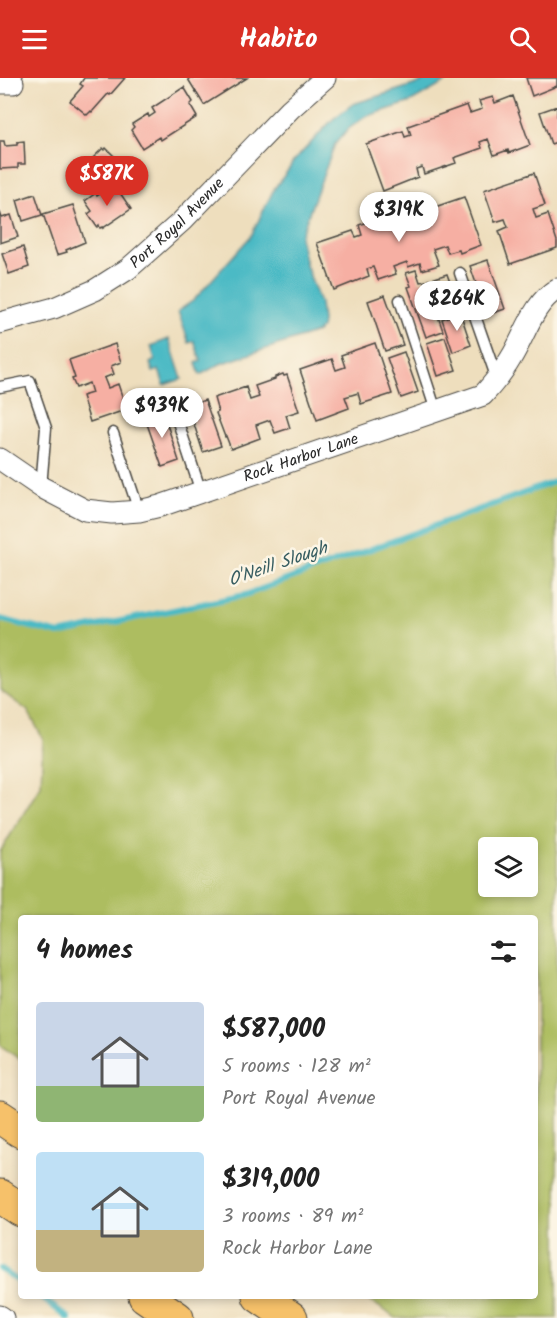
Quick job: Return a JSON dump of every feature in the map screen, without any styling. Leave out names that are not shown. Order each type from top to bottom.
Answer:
[{"type":"highway","points":[[0,1117],[18,1129]]},
{"type":"highway","points":[[0,1196],[18,1208]]},
{"type":"highway","points":[[149,1299],[177,1318]]},
{"type":"highway","points":[[263,1299],[291,1318]]},
{"type":"street","name":"Port Royal Avenue","points":[[0,323],[54,308],[95,290],[128,270],[182,221],[290,109],[325,78]]},
{"type":"street","name":"Rock Harbor Lane","points":[[0,459],[41,486],[85,510],[112,513],[139,511],[201,492],[483,395],[498,379],[543,302],[557,289]]},
{"type":"lane","points":[[459,273],[498,379]]},
{"type":"lane","points":[[400,300],[436,411]]},
{"type":"lane","points":[[0,387],[30,381],[46,428],[41,486]]},
{"type":"lane","points":[[175,413],[201,492]]},
{"type":"lane","points":[[113,433],[139,511]]},
{"type":"green space","points":[[557,481],[557,1318],[396,1318],[368,1299],[538,1299],[538,915],[18,915],[18,1058],[0,1045],[0,852],[41,785],[43,739],[28,711],[0,690],[0,619],[59,634],[245,595]]},
{"type":"water","points":[[428,78],[453,78],[411,102],[365,117],[347,130],[335,144],[300,237],[306,265],[320,303],[321,328],[317,332],[220,364],[200,375],[196,363],[201,361],[194,341],[189,343],[178,311],[194,300],[251,236],[274,189],[293,162],[333,119],[353,104],[420,83]]},
{"type":"water","points":[[169,339],[182,379],[164,385],[159,370],[153,372],[150,363],[155,360],[151,346]]},
{"type":"building","points":[[84,78],[125,78],[87,115],[70,101],[83,86],[80,84]]},
{"type":"building","points":[[247,78],[204,105],[188,79]]},
{"type":"building","points":[[526,78],[557,78],[557,86],[532,96]]},
{"type":"building","points":[[184,87],[193,102],[190,105],[197,117],[161,140],[159,137],[142,148],[131,130],[134,127],[132,124],[148,114],[149,117],[155,113],[152,108]]},
{"type":"building","points":[[513,96],[530,145],[509,153],[508,150],[494,155],[488,139],[480,142],[482,148],[454,158],[456,163],[424,174],[422,167],[416,169],[418,177],[383,191],[366,144],[403,131],[405,137],[411,135],[408,126],[467,105],[470,113],[482,109],[479,101],[493,97],[495,103]]},
{"type":"building","points":[[557,106],[557,142],[551,144],[540,112]]},
{"type":"building","points":[[0,141],[4,141],[5,146],[17,145],[17,142],[24,141],[25,164],[18,164],[18,168],[0,169]]},
{"type":"building","points":[[103,148],[104,150],[106,148],[121,163],[105,178],[90,164]]},
{"type":"building","points":[[534,173],[545,205],[533,209],[536,218],[548,214],[557,248],[510,264],[499,231],[508,227],[505,219],[495,222],[484,190]]},
{"type":"building","points":[[114,184],[131,209],[103,228],[99,225],[97,227],[88,214],[92,211],[85,201]]},
{"type":"building","points":[[35,194],[42,215],[23,221],[17,200]]},
{"type":"building","points":[[464,197],[481,245],[460,253],[459,250],[448,253],[445,245],[433,249],[439,265],[422,270],[420,263],[408,267],[407,262],[393,267],[396,274],[378,280],[373,267],[367,269],[369,276],[334,290],[317,243],[353,231],[356,237],[362,235],[359,225],[418,205],[423,220],[431,218],[429,212],[433,210],[432,208]]},
{"type":"building","points":[[73,205],[85,242],[57,255],[43,214]]},
{"type":"building","points":[[0,212],[2,218],[11,215],[18,237],[0,243]]},
{"type":"building","points":[[23,247],[29,267],[9,274],[2,254]]},
{"type":"building","points":[[488,260],[505,309],[487,315],[470,266]]},
{"type":"building","points":[[416,270],[420,282],[426,281],[443,331],[426,337],[408,287],[411,286],[406,273]]},
{"type":"building","points":[[447,274],[459,308],[441,314],[429,280]]},
{"type":"building","points":[[385,295],[403,345],[385,351],[368,301]]},
{"type":"building","points":[[460,312],[471,345],[453,352],[442,319]]},
{"type":"building","points":[[445,337],[456,370],[438,376],[427,343]]},
{"type":"building","points":[[375,343],[392,394],[361,404],[358,393],[345,397],[349,408],[317,420],[300,370],[332,359],[336,370],[345,367],[341,355]]},
{"type":"building","points":[[115,344],[121,362],[111,366],[114,374],[104,378],[108,388],[118,384],[123,399],[133,395],[137,406],[90,422],[82,396],[92,393],[89,383],[76,388],[69,360]]},
{"type":"building","points":[[404,352],[418,392],[401,398],[387,358]]},
{"type":"building","points":[[283,374],[287,375],[299,411],[286,415],[290,428],[275,433],[270,420],[256,425],[260,438],[231,449],[216,413],[218,412],[214,398],[246,387],[250,400],[259,397],[255,386]]},
{"type":"building","points":[[205,400],[221,446],[203,452],[188,406]]},
{"type":"building","points":[[163,412],[179,461],[162,467],[145,418]]},
{"type":"waterway","name":"O'Neill Slough","points":[[0,619],[59,634],[245,595],[557,481]]},
{"type":"waterway","points":[[0,1269],[18,1281]]},
{"type":"waterway","points":[[43,1299],[69,1318]]}]
